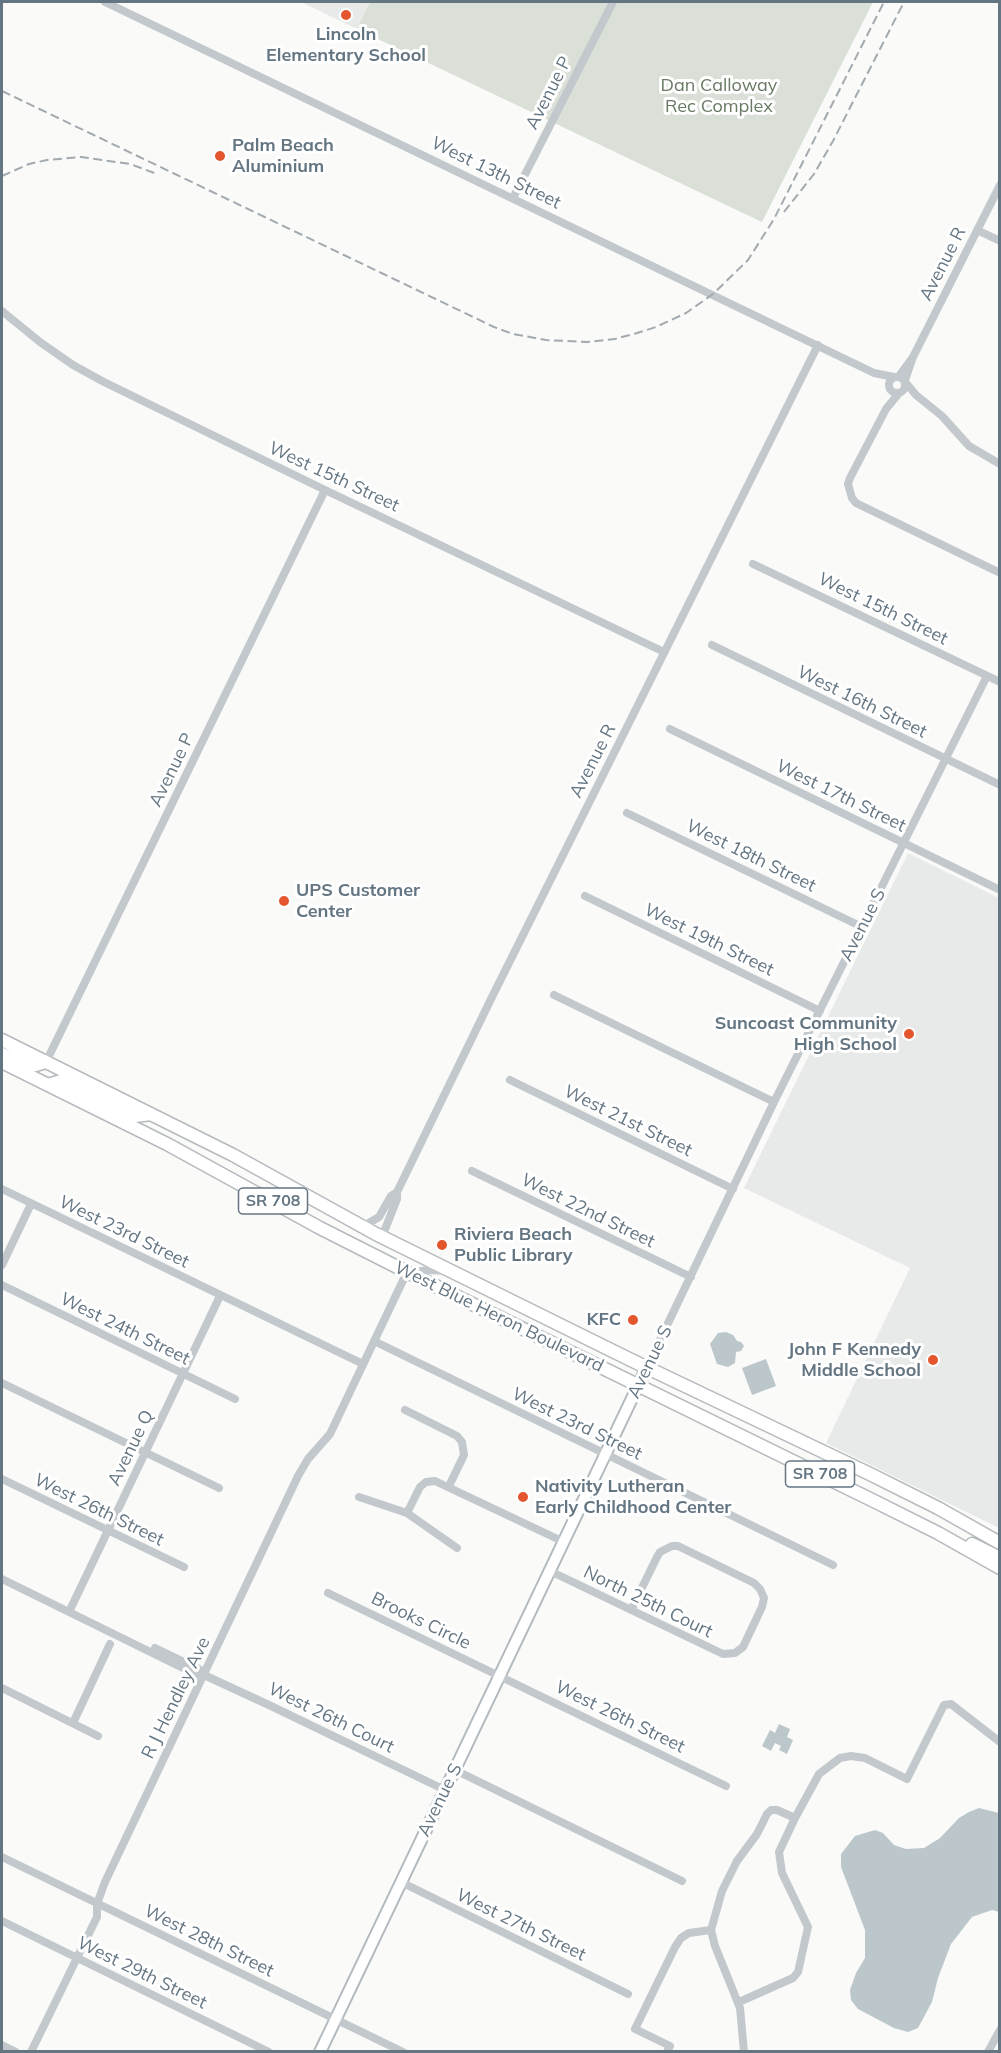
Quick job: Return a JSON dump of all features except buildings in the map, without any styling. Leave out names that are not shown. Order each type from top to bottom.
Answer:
[{"type":"main road","name":"West Blue Heron Boulevard","points":[[2,1040],[233,1155],[362,1227],[647,1368],[928,1503],[999,1543]]},
{"type":"main road","points":[[2,1054],[32,1066],[46,1062]]},
{"type":"main road","name":"West Blue Heron Boulevard","points":[[2,1062],[167,1144],[320,1228],[876,1502],[962,1546],[999,1568]]},
{"type":"main road","points":[[48,1085],[61,1081],[135,1116],[152,1114]]},
{"type":"main road","points":[[962,1546],[970,1543],[999,1558]]},
{"type":"street","name":"West 13th Street","points":[[105,2],[874,373],[901,379]]},
{"type":"street","name":"Avenue P","points":[[513,198],[613,2]]},
{"type":"street","name":"Avenue R","points":[[901,379],[999,185]]},
{"type":"street","points":[[977,230],[999,241]]},
{"type":"street","name":"West 15th Street","points":[[2,311],[73,365],[104,382],[664,652]]},
{"type":"street","name":"Avenue R","points":[[382,1237],[397,1199],[397,1192],[492,997],[818,345]]},
{"type":"street","name":"West 13th Street","points":[[874,373],[890,387]]},
{"type":"street","points":[[886,409],[890,381],[901,379]]},
{"type":"street","points":[[901,379],[906,387],[886,409],[850,478],[849,493],[856,503],[999,573]]},
{"type":"street","points":[[901,379],[916,395],[942,416],[969,446],[999,464]]},
{"type":"street","points":[[890,387],[894,392],[916,395]]},
{"type":"street","name":"Avenue P","points":[[46,1062],[325,490]]},
{"type":"street","name":"West 15th Street","points":[[753,564],[999,682]]},
{"type":"street","name":"West 16th Street","points":[[712,645],[999,786]]},
{"type":"street","name":"Avenue S","points":[[320,2052],[774,1102],[987,676]]},
{"type":"street","name":"West 17th Street","points":[[670,729],[999,890]]},
{"type":"street","name":"West 18th Street","points":[[627,813],[862,927]]},
{"type":"street","name":"West 19th Street","points":[[585,896],[820,1011]]},
{"type":"street","points":[[554,995],[774,1102]]},
{"type":"street","name":"West 21st Street","points":[[510,1080],[733,1189]]},
{"type":"street","name":"West 22nd Street","points":[[472,1171],[690,1277]]},
{"type":"street","name":"West 23rd Street","points":[[2,1190],[363,1364]]},
{"type":"street","name":"Avenue R","points":[[362,1227],[379,1216],[391,1196],[397,1192]]},
{"type":"street","points":[[2,1265],[31,1204]]},
{"type":"street","points":[[363,1364],[407,1272],[433,1270],[454,1273]]},
{"type":"street","name":"West 24th Street","points":[[2,1286],[235,1398]]},
{"type":"street","name":"Avenue Q","points":[[70,1610],[220,1296]]},
{"type":"street","name":"West 23rd Street","points":[[374,1341],[833,1565]]},
{"type":"street","name":"R J Hendley Ave","points":[[31,2052],[97,1917],[97,1904],[105,1882],[298,1476],[308,1459],[330,1434],[363,1364]]},
{"type":"street","points":[[2,1383],[219,1488]]},
{"type":"street","points":[[405,1410],[457,1436],[462,1442],[464,1455],[449,1486]]},
{"type":"street","name":"West 26th Street","points":[[2,1479],[184,1567]]},
{"type":"street","points":[[407,1513],[422,1485],[435,1481],[564,1542]]},
{"type":"street","points":[[359,1497],[407,1513],[457,1548]]},
{"type":"street","name":"North 25th Court","points":[[550,1571],[719,1653],[727,1655],[743,1647],[764,1598],[754,1583],[678,1546],[666,1548],[660,1552],[631,1610]]},
{"type":"street","name":"West 26th Court","points":[[2,1573],[70,1610]]},
{"type":"street","name":"West 26th Court","points":[[2,1579],[199,1669],[204,1675],[445,1790]]},
{"type":"street","name":"Brooks Circle","points":[[328,1593],[500,1675]]},
{"type":"street","points":[[73,1723],[110,1644]]},
{"type":"street","name":"West 26th Street","points":[[500,1675],[726,1786]]},
{"type":"street","points":[[2,1688],[98,1736]]},
{"type":"street","points":[[739,2002],[794,1978],[798,1972],[808,1927],[782,1873],[779,1852],[819,1774],[828,1765],[840,1758],[851,1756],[865,1758],[907,1779],[944,1705],[951,1704],[999,1742]]},
{"type":"street","points":[[455,1770],[682,1881]]},
{"type":"street","points":[[744,2052],[739,2002],[715,1946],[711,1930],[722,1891],[737,1861],[757,1834],[766,1814],[771,1810],[777,1810],[795,1818]]},
{"type":"street","name":"West 28th Street","points":[[2,1857],[403,2052]]},
{"type":"street","name":"West 27th Street","points":[[401,1882],[628,1994]]},
{"type":"street","name":"West 29th Street","points":[[2,1921],[269,2052]]},
{"type":"street","points":[[667,2052],[670,2046],[635,2029],[681,1938],[689,1933],[711,1930]]},
{"type":"street","points":[[988,2052],[999,2030]]},
{"type":"street","points":[[2,2045],[16,2052]]},
{"type":"shaded area","name":"Lincoln Elementary School","points":[[301,2],[370,2],[357,29]]},
{"type":"shaded area","name":"Suncoast Community High School","points":[[908,853],[999,898],[999,1528],[826,1443],[910,1268],[744,1188]]},
{"type":"shaded area","points":[[726,1332],[733,1335],[744,1346],[741,1351],[736,1352],[735,1363],[728,1367],[717,1364],[710,1344],[718,1333]]},
{"type":"shaded area","points":[[766,1359],[776,1386],[752,1395],[742,1368]]},
{"type":"shaded area","points":[[779,1724],[790,1729],[787,1737],[793,1740],[787,1754],[779,1750],[781,1746],[775,1743],[771,1751],[762,1746],[770,1730],[775,1733]]},
{"type":"shaded area","points":[[979,1808],[999,1813],[999,1912],[992,1910],[972,1917],[951,1944],[932,2002],[918,2028],[908,2032],[894,2028],[858,2009],[851,2000],[850,1990],[865,1958],[865,1930],[841,1867],[841,1854],[855,1836],[875,1830],[883,1833],[894,1845],[906,1849],[924,1848],[940,1838],[959,1818]]},
{"type":"green space","name":"Dan Calloway Rec Complex","points":[[370,2],[873,2],[762,222],[357,29]]},
{"type":"railway","points":[[2,91],[494,327],[513,334],[546,340],[587,342],[615,339],[637,333],[686,313],[713,294],[748,260],[774,219],[884,2]]},
{"type":"railway","points":[[784,212],[814,174],[833,141],[904,2]]},
{"type":"railway","points":[[2,176],[29,164],[81,157],[130,164],[157,174]]},
{"type":"place","name":"Lincoln Elementary School","points":[[346,15]]},
{"type":"place","name":"Palm Beach Aluminium","points":[[220,156]]},
{"type":"place","name":"UPS Customer Center","points":[[284,901]]},
{"type":"place","name":"Suncoast Community High School","points":[[909,1034]]},
{"type":"place","name":"Riviera Beach Public Library","points":[[442,1245]]},
{"type":"place","name":"KFC","points":[[633,1320]]},
{"type":"place","name":"John F Kennedy Middle School","points":[[933,1360]]},
{"type":"place","name":"Nativity Lutheran Early Childhood Center","points":[[523,1497]]}]
